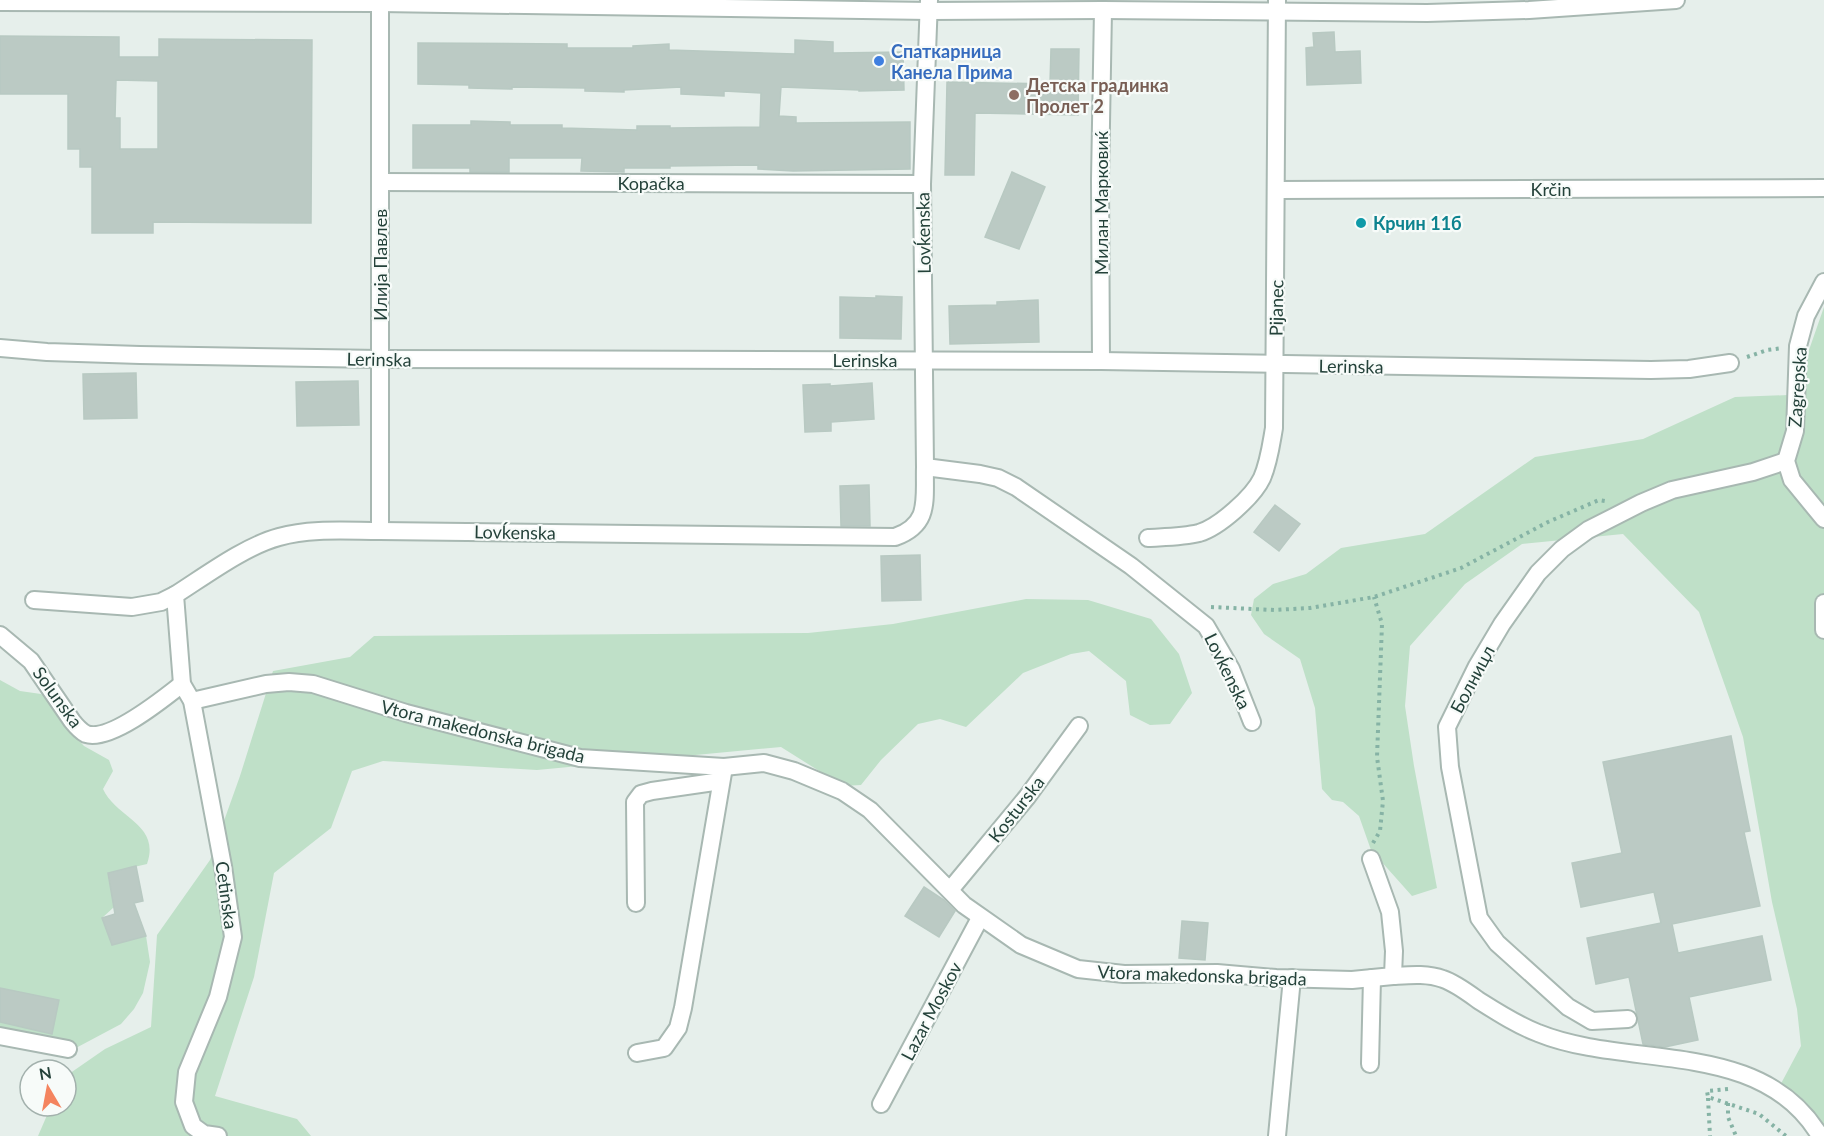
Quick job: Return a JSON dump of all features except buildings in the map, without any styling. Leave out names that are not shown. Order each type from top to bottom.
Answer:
[{"type":"street","points":[[10,1],[929,6],[1103,10],[1277,6],[1427,13],[1529,10],[1676,0]]},
{"type":"street","name":"Илија Павлев","points":[[380,2],[380,531]]},
{"type":"street","name":"Lovḱenska","points":[[161,601],[261,544],[279,537],[325,532],[895,537],[908,532],[918,524],[923,508],[925,467],[922,184],[929,6]]},
{"type":"street","name":"Pijanec","points":[[1148,538],[1201,532],[1221,520],[1236,508],[1261,480],[1269,460],[1274,428],[1277,6]]},
{"type":"street","name":"Милан Марковиќ","points":[[1101,361],[1100,180],[1103,10]]},
{"type":"street","name":"Kopačka","points":[[380,182],[922,184]]},
{"type":"street","name":"Krčin","points":[[1277,190],[1824,188]]},
{"type":"street","name":"Zagrepska","points":[[1785,461],[1795,431],[1798,346],[1806,316],[1824,282]]},
{"type":"street","name":"Lerinska","points":[[0,348],[140,356],[380,359],[1101,361],[1652,370],[1689,369],[1730,363]]},
{"type":"street","points":[[1785,461],[1792,480],[1824,519]]},
{"type":"street","name":"Болницл","points":[[1628,1019],[1592,1021],[1568,1007],[1497,944],[1479,918],[1450,767],[1447,727],[1477,666],[1502,624],[1538,573],[1562,549],[1588,530],[1641,502],[1672,490],[1785,461]]},
{"type":"street","name":"Lovḱenska","points":[[925,467],[999,478],[1016,487],[1131,566],[1183,606],[1206,626],[1232,669],[1252,722]]},
{"type":"street","points":[[34,600],[132,607],[161,601],[182,684],[192,701]]},
{"type":"street","points":[[1824,603],[1824,630]]},
{"type":"street","name":"Solunska","points":[[0,634],[31,661],[78,729],[87,734],[97,734],[113,729],[157,704],[182,684]]},
{"type":"street","name":"Vtora makedonska brigada","points":[[192,701],[266,684],[290,682],[313,684],[406,713],[580,758],[722,774],[764,763],[794,771],[842,791],[870,810],[980,918],[1021,945],[1078,969],[1124,974],[1217,973],[1352,980],[1429,975],[1444,979],[1537,1033],[1579,1046],[1608,1051],[1688,1059],[1717,1066],[1756,1080],[1790,1100],[1820,1136]]},
{"type":"street","name":"Cetinska","points":[[192,701],[223,866],[233,937],[218,997],[188,1072],[184,1102],[193,1126],[204,1134],[218,1136]]},
{"type":"street","name":"Kosturska","points":[[950,890],[1027,797],[1079,726]]},
{"type":"street","points":[[636,903],[635,802],[641,794],[722,774],[678,1028],[663,1048],[637,1053]]},
{"type":"street","points":[[1371,859],[1390,912],[1394,951],[1393,976]]},
{"type":"street","name":"Lazar Moskov","points":[[882,1104],[980,918]]},
{"type":"street","points":[[1276,1136],[1292,978]]},
{"type":"street","points":[[1370,1064],[1372,978]]},
{"type":"street","points":[[0,1036],[68,1049]]},
{"type":"path","points":[[1730,363],[1767,350],[1798,346]]},
{"type":"path","points":[[1183,606],[1310,608],[1374,597],[1461,568],[1548,522],[1599,500],[1610,501]]},
{"type":"path","points":[[1371,859],[1373,844],[1380,831],[1383,801],[1377,757],[1382,624],[1374,597]]},
{"type":"path","points":[[1710,1136],[1707,1091],[1744,1086],[1756,1080]]},
{"type":"path","points":[[1708,1098],[1760,1114],[1786,1136]]},
{"type":"path","points":[[1728,1103],[1728,1117],[1736,1136]]},
{"type":"green space","points":[[1824,307],[1824,1135],[1777,1091],[1801,1046],[1797,1009],[1772,902],[1743,737],[1699,612],[1623,534],[1522,544],[1465,584],[1410,646],[1405,706],[1437,888],[1412,896],[1371,850],[1359,816],[1343,802],[1332,800],[1322,789],[1315,708],[1300,659],[1264,634],[1251,615],[1254,599],[1273,584],[1306,574],[1341,548],[1425,534],[1535,457],[1643,439],[1735,397],[1788,395],[1802,370]]},
{"type":"green space","points":[[1026,599],[1088,600],[1151,619],[1179,654],[1192,693],[1170,724],[1150,725],[1130,715],[1126,681],[1089,651],[1071,654],[1023,673],[966,727],[940,719],[918,724],[881,760],[861,785],[843,786],[781,747],[537,770],[383,761],[352,771],[331,828],[274,873],[254,977],[215,1096],[297,1119],[311,1136],[38,1136],[46,1118],[78,1118],[78,1068],[105,1049],[151,1027],[157,935],[210,860],[240,776],[273,671],[350,657],[374,636],[808,633],[893,624]]},
{"type":"green space","points":[[0,680],[20,691],[41,694],[52,701],[58,718],[84,746],[109,760],[113,771],[103,789],[109,799],[143,830],[148,839],[150,850],[147,864],[108,873],[114,907],[102,918],[112,945],[146,936],[150,962],[143,993],[134,1009],[121,1024],[74,1049],[0,1036]]},
{"type":"place","name":"Спаткарница Канела Прима","points":[[879,61]]},
{"type":"place","name":"Детска градинка Пролет 2","points":[[1014,95]]},
{"type":"place","name":"Крчин 11б","points":[[1361,223]]}]
